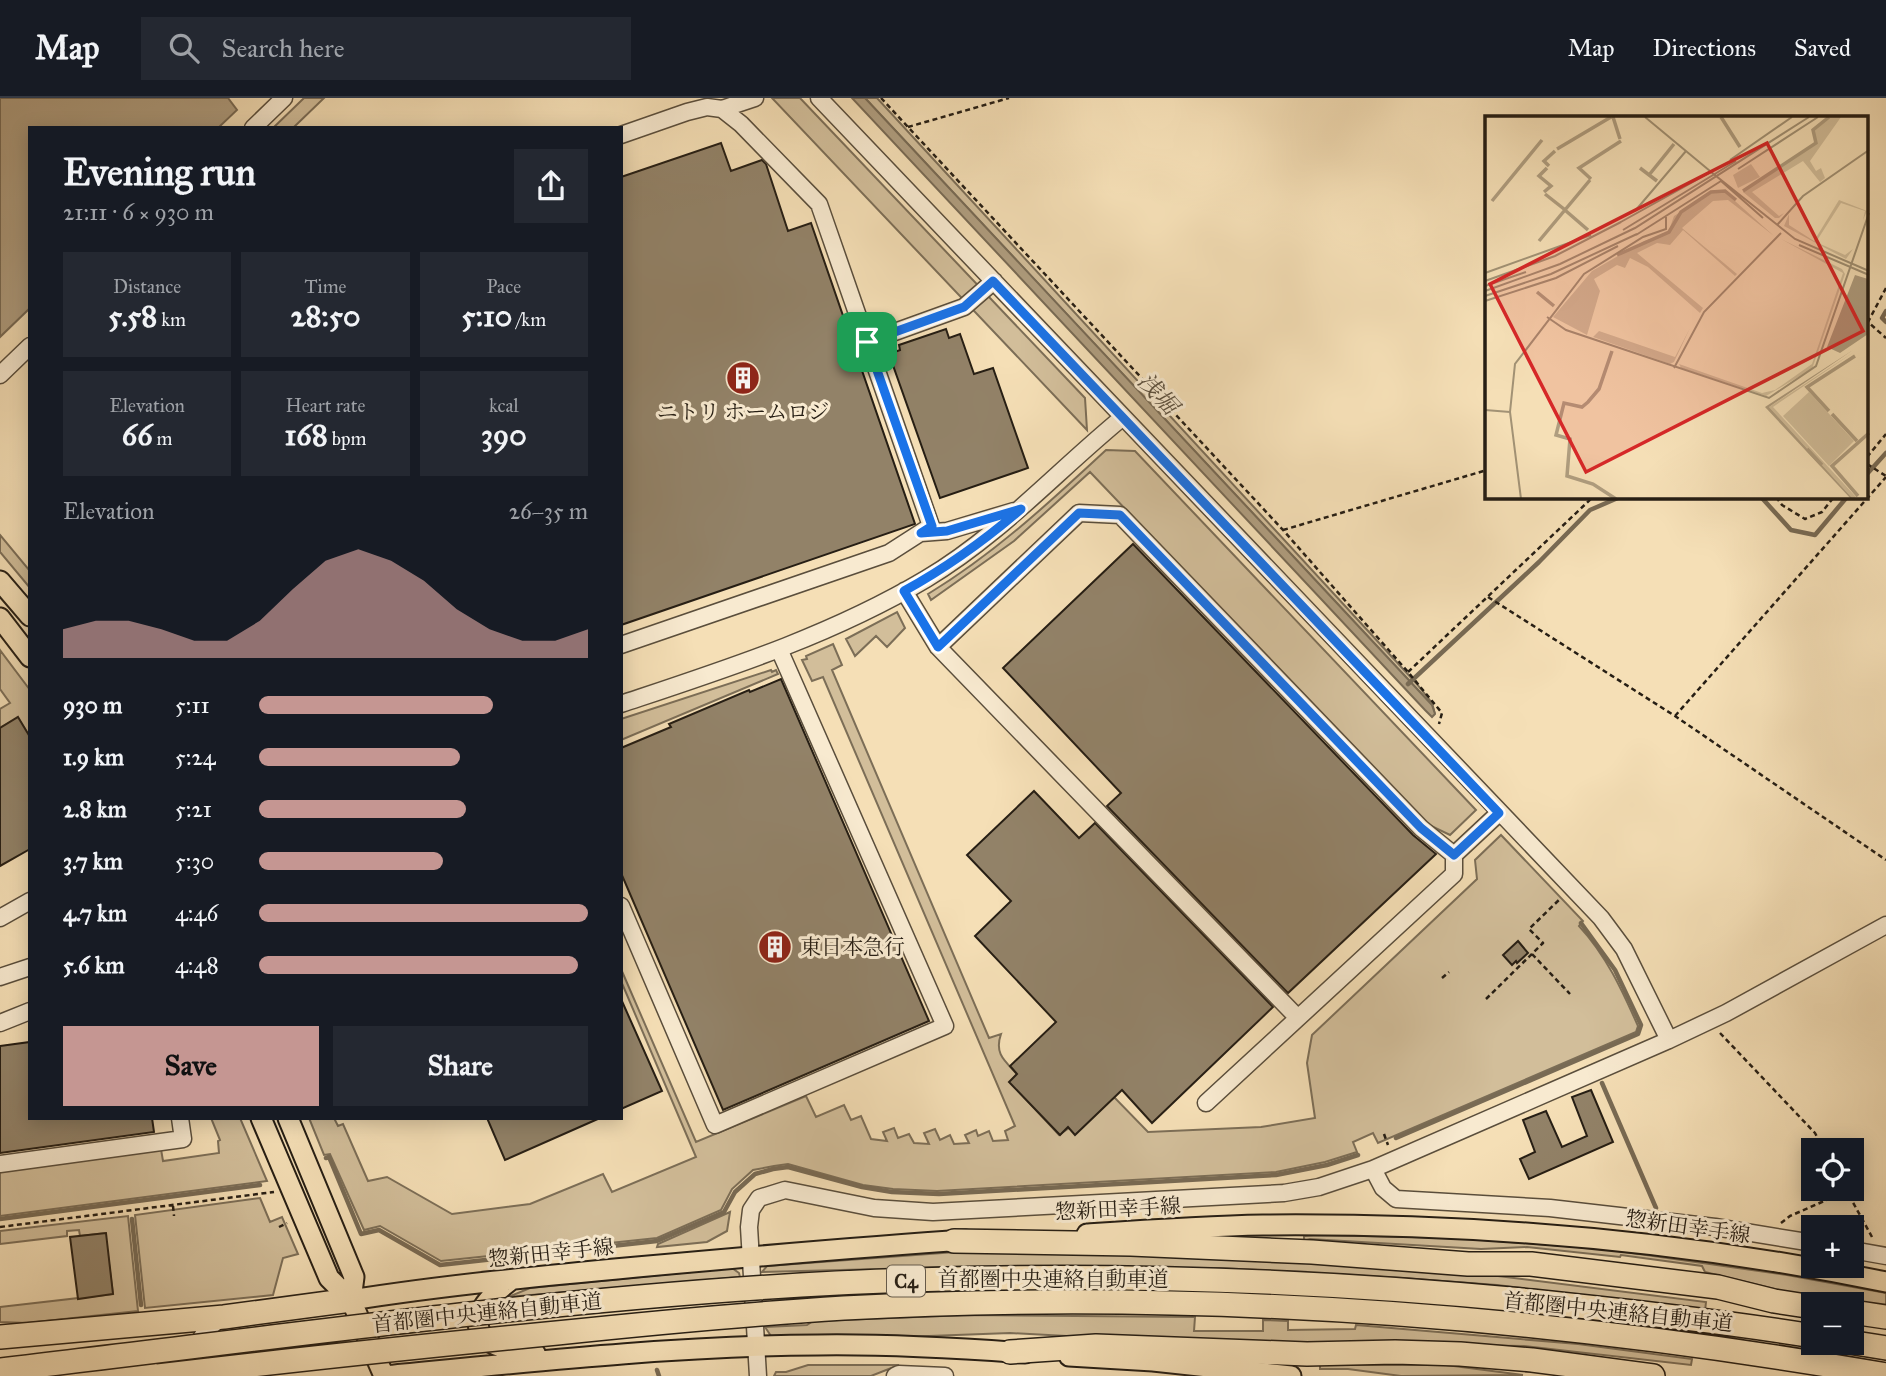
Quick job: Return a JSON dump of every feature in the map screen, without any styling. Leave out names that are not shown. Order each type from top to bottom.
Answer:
[{"type":"highway","points":[[954,1241],[1131,1244],[1312,1252],[1468,1264],[1531,1264],[1718,1287],[1801,1305]]},
{"type":"highway","name":"首都圏中央連絡自動車道","points":[[0,1370],[333,1328],[662,1296],[800,1285],[948,1279],[1127,1278],[1309,1284],[1600,1308],[1801,1334]]},
{"type":"highway","points":[[0,1337],[224,1317],[351,1300]]},
{"type":"highway","name":"首都圏中央連絡自動車道","points":[[158,1376],[344,1354],[671,1322],[845,1308],[1040,1303],[1305,1308],[1446,1318],[1667,1342],[1886,1375]]},
{"type":"highway","points":[[1864,1314],[1886,1317]]},
{"type":"highway","points":[[1864,1344],[1886,1348]]},
{"type":"highway","points":[[1010,1352],[1096,1346],[1307,1354],[1460,1354],[1532,1360],[1653,1376]]},
{"type":"main road","points":[[0,581],[28,614]]},
{"type":"main road","points":[[0,618],[28,654]]},
{"type":"main road","points":[[262,1120],[328,1279],[351,1300],[384,1376],[581,1356],[757,1347],[873,1345],[1153,1361],[1291,1376]]},
{"type":"main road","points":[[289,1120],[354,1276],[351,1300]]},
{"type":"main road","name":"惣新田幸手線","points":[[351,1300],[511,1280],[751,1256],[954,1241],[1260,1225],[1515,1232],[1661,1245],[1886,1282]]},
{"type":"main road","points":[[511,1280],[484,1307],[479,1319],[480,1328],[489,1344],[499,1349],[522,1352],[581,1356]]},
{"type":"street","points":[[255,126],[284,98]]},
{"type":"street","points":[[623,134],[707,107],[722,109],[755,98]]},
{"type":"street","points":[[819,98],[1601,918],[1624,949],[1669,1040]]},
{"type":"street","points":[[623,644],[889,553],[932,526],[818,204],[741,124],[722,109]]},
{"type":"street","points":[[867,342],[964,307],[993,281]]},
{"type":"street","points":[[0,375],[28,348]]},
{"type":"street","points":[[623,703],[808,639],[927,579],[1021,509],[1122,417]]},
{"type":"street","points":[[921,533],[947,531],[1021,509]]},
{"type":"street","points":[[938,647],[1079,513],[1120,515],[1421,828],[1454,855]]},
{"type":"street","points":[[904,591],[938,647],[1298,1018]]},
{"type":"street","points":[[623,911],[715,1125],[945,1026],[779,649]]},
{"type":"street","points":[[1206,1103],[1454,874],[1454,855],[1499,813]]},
{"type":"street","points":[[0,918],[28,902]]},
{"type":"street","points":[[758,1376],[749,1227],[751,1210],[760,1198],[785,1190],[874,1208],[933,1212],[1284,1193],[1319,1187],[1373,1169],[1669,1040],[1886,925]]},
{"type":"street","points":[[0,978],[28,968]]},
{"type":"street","points":[[0,1023],[28,1012]]},
{"type":"street","points":[[0,1164],[183,1139],[180,1120]]},
{"type":"street","points":[[1373,1169],[1383,1188],[1396,1199],[1550,1208],[1715,1227],[1801,1241]]},
{"type":"street","points":[[1864,1252],[1884,1256]]},
{"type":"street","points":[[198,1376],[194,1365],[200,1338],[209,1326],[224,1317]]},
{"type":"street","points":[[897,1375],[945,1376]]},
{"type":"path","points":[[881,98],[1283,530],[1408,671],[1442,713],[1433,744]]},
{"type":"path","points":[[908,127],[1009,98]]},
{"type":"path","points":[[1886,288],[1868,321],[1886,338]]},
{"type":"path","points":[[1868,456],[1886,434]]},
{"type":"path","points":[[1868,465],[1886,476],[1868,496]]},
{"type":"path","points":[[1283,530],[1485,471]]},
{"type":"path","points":[[1408,671],[1591,499]]},
{"type":"path","points":[[1778,499],[1782,505],[1805,519],[1822,512],[1832,499]]},
{"type":"path","points":[[1675,716],[1866,499]]},
{"type":"path","points":[[1488,597],[1675,716],[1886,860]]},
{"type":"path","points":[[1486,999],[1544,943],[1529,929],[1564,896]]},
{"type":"path","points":[[1532,954],[1570,994]]},
{"type":"path","points":[[1442,978],[1449,972]]},
{"type":"path","points":[[1709,1021],[1818,1138]]},
{"type":"path","points":[[1384,1134],[1390,1149]]},
{"type":"path","points":[[0,1227],[277,1191]]},
{"type":"path","points":[[1765,1235],[1790,1216],[1822,1201]]},
{"type":"path","points":[[1852,1201],[1884,1256]]},
{"type":"path","points":[[173,1205],[174,1216]]},
{"type":"path","points":[[279,1227],[290,1222]]},
{"type":"shaded area","points":[[0,98],[228,98],[237,110],[220,126],[28,126],[28,310],[0,337]]},
{"type":"shaded area","points":[[304,98],[324,98],[295,126],[275,126]]},
{"type":"shaded area","points":[[772,98],[800,98],[1085,398],[1087,430]]},
{"type":"shaded area","points":[[852,98],[865,98],[1432,705],[1435,714],[1432,717],[1425,710]]},
{"type":"shaded area","points":[[865,98],[877,98],[1416,683],[1432,703],[1435,714],[1432,705]]},
{"type":"shaded area","points":[[1106,450],[1135,451],[1476,810],[1450,835],[1425,823],[1090,472],[1014,541],[931,600],[928,594],[999,545]]},
{"type":"shaded area","points":[[0,535],[28,569],[28,586],[0,552]]},
{"type":"shaded area","points":[[897,612],[905,628],[887,647],[876,636],[855,656],[846,639]]},
{"type":"shaded area","points":[[833,644],[842,665],[832,670],[989,1038],[1001,1034],[1000,1052],[1017,1074],[1010,1082],[1059,1135],[1114,1097],[1148,1132],[1261,1127],[1315,1118],[1307,1063],[1312,1035],[1477,879],[1475,860],[1501,835],[1583,921],[1579,926],[1613,973],[1638,1026],[1636,1032],[1378,1143],[1373,1133],[1353,1142],[1357,1152],[1276,1172],[937,1191],[863,1185],[788,1164],[753,1170],[732,1189],[721,1210],[657,1238],[441,1261],[380,1226],[364,1230],[330,1154],[324,1155],[310,1120],[335,1120],[338,1126],[343,1124],[368,1181],[387,1177],[452,1214],[530,1204],[603,1174],[612,1192],[696,1157],[623,986],[623,974],[696,1142],[806,1096],[816,1117],[844,1105],[851,1120],[861,1116],[871,1139],[887,1141],[883,1132],[894,1128],[898,1138],[909,1134],[914,1143],[929,1144],[924,1133],[935,1129],[940,1140],[950,1135],[954,1144],[969,1143],[965,1135],[976,1130],[978,1136],[989,1131],[993,1141],[1008,1140],[1005,1131],[1015,1126],[823,677],[812,681],[802,660],[807,659],[806,656]]},
{"type":"shaded area","points":[[0,650],[28,687],[28,734],[18,718],[0,728],[0,709],[10,703],[0,689]]},
{"type":"shaded area","points":[[771,670],[776,670],[778,674],[623,739],[623,718]]},
{"type":"shaded area","points":[[212,1120],[241,1120],[267,1181],[0,1216],[0,1171],[161,1149],[163,1161],[219,1153],[220,1140]]},
{"type":"shaded area","points":[[260,1198],[270,1222],[282,1217],[298,1254],[283,1258],[273,1295],[145,1308],[135,1215]]},
{"type":"shaded area","points":[[730,1212],[727,1231],[707,1242],[657,1247],[658,1244]]},
{"type":"shaded area","points":[[128,1216],[138,1311],[27,1323],[0,1322],[0,1307],[113,1294],[105,1233],[80,1236],[79,1230],[67,1231],[67,1236],[0,1244],[0,1231]]},
{"type":"shaded area","points":[[1304,1236],[1457,1238],[1604,1249],[1787,1275],[1886,1293],[1886,1308],[1864,1304],[1864,1292],[1801,1292],[1801,1294],[1705,1272],[1702,1266],[1621,1255],[1527,1247],[1481,1249],[1310,1239],[1304,1241]]},
{"type":"shaded area","points":[[983,1250],[1230,1256],[1482,1274],[1706,1302],[1705,1311],[1497,1285],[1220,1268],[958,1267],[762,1272],[767,1266]]},
{"type":"shaded area","points":[[732,1268],[740,1277],[508,1297],[530,1288]]},
{"type":"shaded area","points":[[969,1315],[1195,1317],[1194,1331],[1263,1331],[1263,1320],[1288,1321],[1288,1330],[1355,1329],[1356,1325],[1578,1344],[1692,1359],[1691,1365],[1524,1346],[1159,1341],[1010,1333],[902,1337],[771,1336],[765,1327],[807,1325],[813,1321]]},
{"type":"shaded area","points":[[808,1365],[899,1365],[871,1376],[774,1376],[776,1372],[786,1372]]},
{"type":"shaded area","points":[[1320,1365],[1446,1365],[1523,1375],[1401,1376],[1348,1369],[1320,1369]]},
{"type":"building","name":"ニトリ ホームロジ","points":[[721,143],[731,171],[762,160],[766,164],[788,231],[811,223],[915,524],[623,624],[623,176]]},
{"type":"building","points":[[946,329],[949,338],[960,334],[974,374],[993,368],[1028,468],[940,498],[889,354],[900,350],[899,345]]},
{"type":"building","points":[[1133,544],[1413,835],[1436,854],[1288,993],[1107,806],[1121,793],[1003,668]]},
{"type":"building","name":"東日本急行","points":[[781,679],[929,1021],[723,1110],[623,878],[623,747],[671,727],[669,724],[749,690],[750,692]]},
{"type":"building","points":[[18,717],[28,734],[28,850],[0,866],[0,728]]},
{"type":"building","points":[[1034,791],[1079,838],[1095,823],[1273,1007],[1152,1123],[1122,1090],[1075,1135],[1068,1127],[1060,1135],[1009,1082],[1017,1074],[1010,1066],[1056,1022],[975,936],[1011,901],[967,855]]},
{"type":"building","points":[[1518,941],[1528,953],[1512,965],[1503,955]]},
{"type":"building","points":[[623,1003],[662,1091],[623,1108]]},
{"type":"building","points":[[28,1042],[28,1120],[152,1120],[154,1132],[0,1153],[0,1046]]},
{"type":"building","points":[[1591,1090],[1613,1142],[1529,1179],[1520,1159],[1535,1152],[1523,1120],[1546,1111],[1562,1147],[1587,1136],[1572,1097]]},
{"type":"building","points":[[488,1120],[595,1120],[505,1160]]},
{"type":"building","points":[[106,1233],[113,1294],[78,1299],[70,1237]]},
{"type":"waterway","points":[[1886,311],[1882,318],[1886,322]]},
{"type":"waterway","points":[[1868,473],[1886,453]]},
{"type":"waterway","points":[[1408,684],[1539,562],[1590,510],[1615,499]]},
{"type":"waterway","points":[[1763,499],[1791,530],[1815,535],[1845,499]]},
{"type":"waterway","points":[[1396,1138],[1638,1034],[1641,1025],[1615,970],[1581,923]]},
{"type":"waterway","points":[[1602,1083],[1656,1208]]},
{"type":"waterway","points":[[326,1158],[329,1157],[361,1234],[379,1230],[440,1265],[657,1241],[724,1212],[735,1192],[755,1174],[788,1167],[862,1187],[892,1192],[939,1194],[1276,1175],[1327,1165],[1358,1155]]},
{"type":"waterway","points":[[0,1219],[260,1185]]},
{"type":"waterway","points":[[132,1219],[141,1305]]},
{"type":"waterway","points":[[657,1370],[659,1376]]},
{"type":"place","name":"ニトリ ホームロジ","points":[[743,378]]},
{"type":"place","name":"東日本急行","points":[[775,947]]},
{"type":"route","points":[[993,281],[1499,813],[1454,855],[1421,828],[1120,515],[1079,513],[938,647],[904,591],[927,579],[1021,509],[947,531],[921,533],[932,526],[867,342],[964,307],[993,281]]},
{"type":"water label","name":"浅堀","points":[[1158,393]]}]
